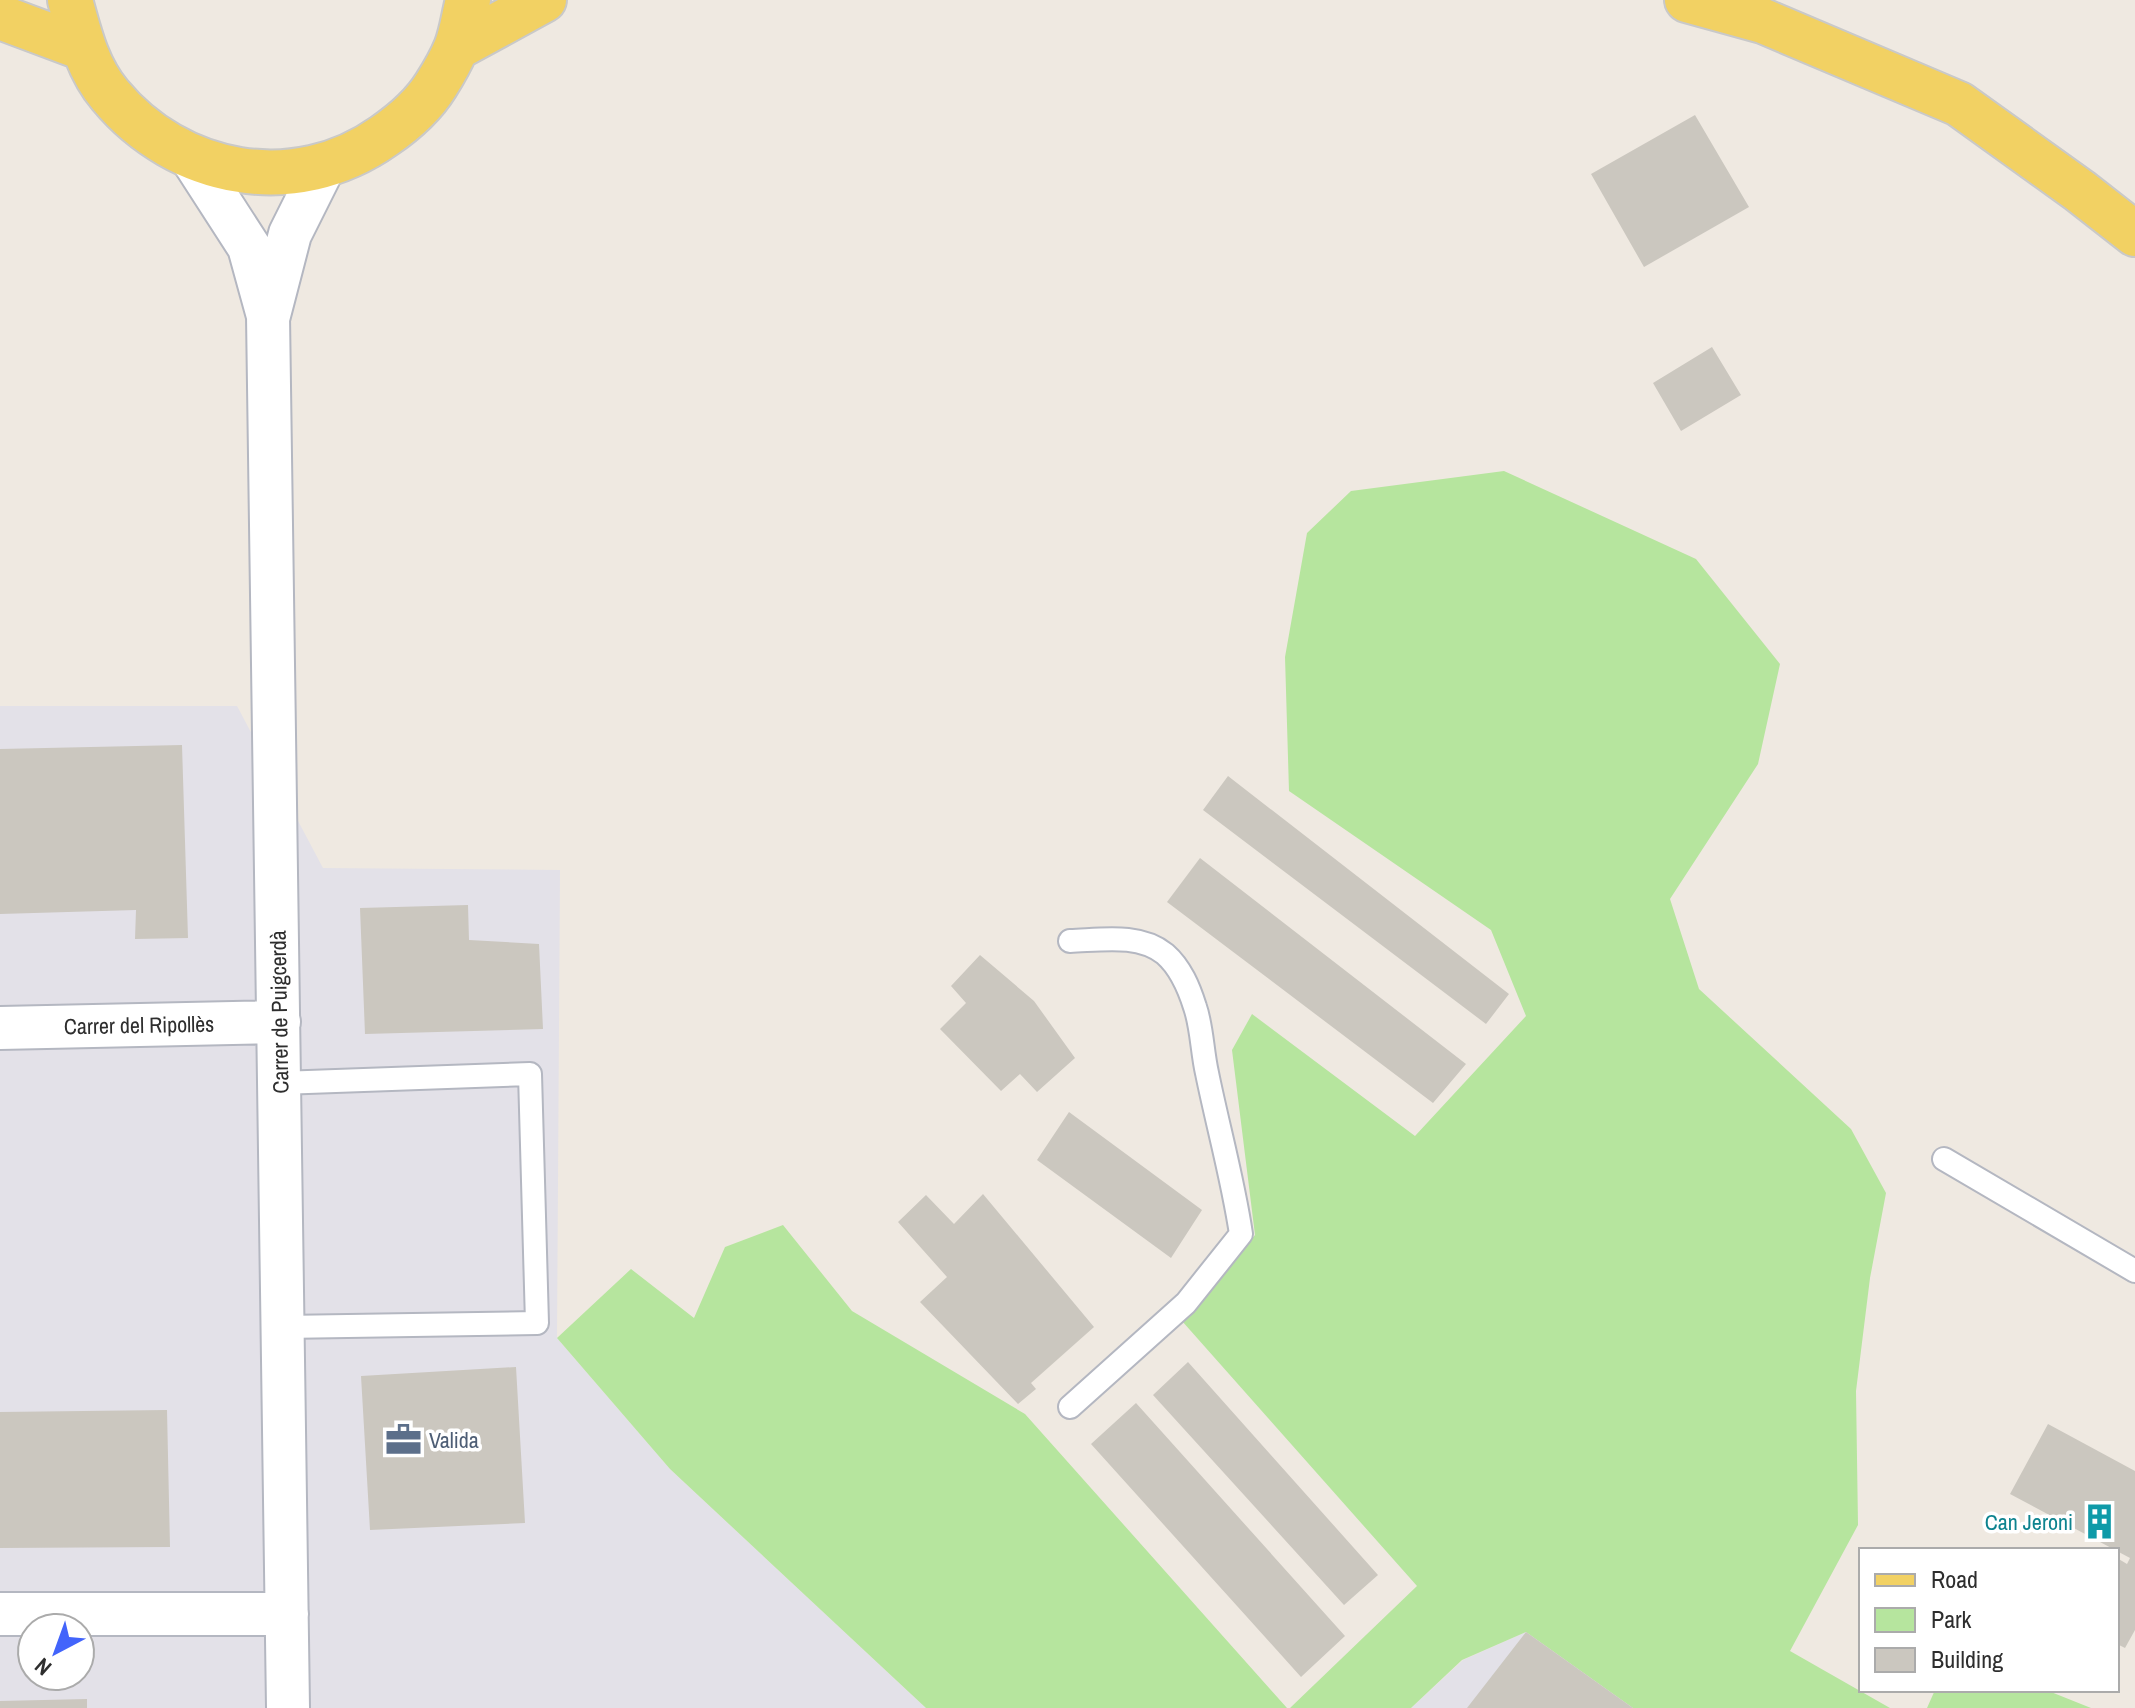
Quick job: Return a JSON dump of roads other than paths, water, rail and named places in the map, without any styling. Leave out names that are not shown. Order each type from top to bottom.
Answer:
[{"type":"main road","points":[[70,0],[83,48],[109,93],[146,131],[191,157],[234,170],[280,173],[324,166],[367,149],[404,122],[435,88],[456,48],[468,0]]},
{"type":"main road","points":[[456,48],[544,0]]},
{"type":"main road","points":[[1687,0],[1763,21],[1959,104],[2135,234]]},
{"type":"main road","points":[[0,17],[83,48]]},
{"type":"street","name":"Carrer de Puigcerdà","points":[[191,157],[249,247],[268,316],[288,1708]]},
{"type":"street","name":"Carrer de Puigcerdà","points":[[268,316],[290,234],[324,166]]},
{"type":"street","name":"Carrer del Ripollès","points":[[0,1028],[279,1022]]},
{"type":"street","points":[[0,1614],[287,1614]]},
{"type":"lane","points":[[1070,941],[1121,939],[1141,943],[1164,954],[1184,977],[1197,1011],[1241,1234],[1186,1303],[1070,1407]]},
{"type":"lane","points":[[280,1083],[530,1074],[537,1323],[283,1327]]},
{"type":"lane","points":[[1944,1159],[2135,1271]]},
{"type":"place","name":"Valida","points":[[403,1440]]},
{"type":"place","name":"Can Jeroni","points":[[2099,1522]]}]
